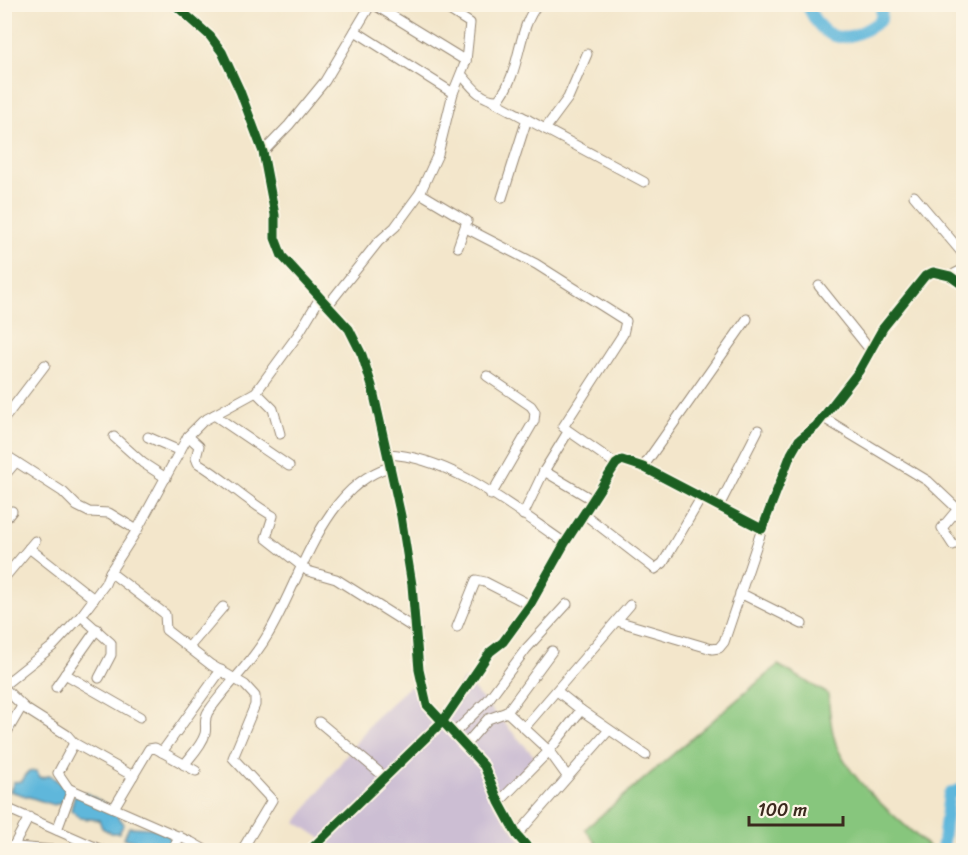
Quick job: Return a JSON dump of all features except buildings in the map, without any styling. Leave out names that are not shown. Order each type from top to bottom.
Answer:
[{"type":"street","points":[[174,4],[210,36],[222,52],[262,152],[272,195],[277,247],[282,256],[349,329],[362,355],[372,386],[390,467],[412,585],[421,688],[427,705],[466,744],[484,766],[499,802],[517,835],[530,850]]},
{"type":"street","points":[[262,152],[290,125],[325,81],[372,4],[466,61]]},
{"type":"street","points":[[133,776],[74,743],[67,735],[22,706],[4,686],[53,646],[81,616],[105,584],[188,436],[203,421],[256,392],[324,302],[378,242],[395,227],[420,193],[438,154],[453,93],[466,61],[470,23],[440,4]]},
{"type":"street","points":[[491,100],[498,100],[509,85],[530,17],[538,4]]},
{"type":"street","points":[[355,31],[453,93]]},
{"type":"street","points":[[545,129],[567,98],[587,54]]},
{"type":"street","points":[[462,75],[474,89],[491,100],[644,182]]},
{"type":"street","points":[[502,198],[527,119]]},
{"type":"street","points":[[420,193],[463,216],[467,221],[458,247]]},
{"type":"street","points":[[914,196],[963,255]]},
{"type":"street","points":[[466,228],[536,264],[626,321],[623,334],[566,419],[563,427],[616,464]]},
{"type":"street","points":[[950,276],[963,269]]},
{"type":"street","points":[[616,621],[712,650],[719,648],[724,642],[762,529],[791,454],[799,440],[822,417],[872,351],[883,328],[925,276],[933,272],[950,276],[963,286]]},
{"type":"street","points":[[819,286],[872,351]]},
{"type":"street","points":[[643,467],[747,319]]},
{"type":"street","points":[[4,419],[45,366]]},
{"type":"street","points":[[487,376],[531,406],[535,412],[534,421],[490,495]]},
{"type":"street","points":[[256,392],[273,409],[280,434]]},
{"type":"street","points":[[214,415],[289,466]]},
{"type":"street","points":[[822,417],[928,481],[960,512],[942,528],[953,545]]},
{"type":"street","points":[[719,506],[758,430]]},
{"type":"street","points":[[523,515],[544,471],[568,432]]},
{"type":"street","points":[[114,436],[143,463],[166,478]]},
{"type":"street","points":[[148,436],[180,451]]},
{"type":"street","points":[[188,436],[199,446],[196,458],[198,463],[219,474],[244,498],[273,516],[266,538],[308,571],[336,579],[417,630]]},
{"type":"street","points":[[4,454],[63,492],[77,506],[89,512],[108,513],[137,530]]},
{"type":"street","points":[[387,454],[432,461],[457,473],[565,543]]},
{"type":"street","points":[[310,850],[443,721],[490,652],[503,642],[530,605],[565,543],[616,464],[622,460],[643,467],[762,529]]},
{"type":"street","points":[[4,476],[16,462]]},
{"type":"street","points":[[184,765],[203,739],[209,711],[267,637],[291,593],[302,565],[346,494],[378,470],[390,467]]},
{"type":"street","points":[[544,471],[592,500]]},
{"type":"street","points":[[584,514],[656,569],[663,563],[701,498]]},
{"type":"street","points":[[4,521],[12,511]]},
{"type":"street","points":[[4,578],[32,544],[94,598]]},
{"type":"street","points":[[110,572],[165,614],[165,628],[250,690],[256,702],[233,758],[272,801],[242,850]]},
{"type":"street","points":[[457,627],[476,580],[485,582],[530,605]]},
{"type":"street","points":[[740,593],[802,624]]},
{"type":"street","points":[[454,732],[488,700],[526,649],[567,604]]},
{"type":"street","points":[[525,727],[630,605]]},
{"type":"street","points":[[189,647],[223,607]]},
{"type":"street","points":[[81,616],[97,629],[113,648],[99,678]]},
{"type":"street","points":[[56,687],[97,629]]},
{"type":"street","points":[[466,744],[488,719],[507,712],[552,651]]},
{"type":"street","points":[[162,752],[221,670]]},
{"type":"street","points":[[65,674],[140,717]]},
{"type":"street","points":[[557,691],[646,756]]},
{"type":"street","points":[[4,737],[22,706]]},
{"type":"street","points":[[499,802],[549,751],[581,710]]},
{"type":"street","points":[[507,712],[549,751],[567,776]]},
{"type":"street","points":[[319,722],[386,778]]},
{"type":"street","points":[[517,835],[609,730]]},
{"type":"street","points":[[74,743],[58,773],[70,789],[179,836],[205,850]]},
{"type":"street","points":[[114,808],[149,749],[162,752],[196,771]]},
{"type":"street","points":[[57,830],[71,792],[70,789]]},
{"type":"street","points":[[4,807],[57,830],[81,846],[102,850]]},
{"type":"street","points":[[29,817],[9,846],[53,850]]},
{"type":"street","points":[[172,850],[179,836]]},
{"type":"shaded area","points":[[464,679],[536,758],[493,803],[528,850],[339,850],[296,822],[374,719],[410,686],[439,720]]},
{"type":"green space","points":[[778,665],[828,694],[831,725],[840,753],[848,767],[882,805],[932,850],[601,850],[585,829]]},
{"type":"water","points":[[36,771],[41,778],[50,775],[60,783],[66,793],[66,801],[54,805],[10,791],[14,782],[22,781],[28,772]]},
{"type":"water","points":[[84,792],[111,807],[124,824],[119,833],[111,833],[102,828],[99,820],[80,818],[71,810],[74,797]]},
{"type":"water","points":[[129,827],[153,828],[169,834],[171,841],[161,850],[134,850],[134,841],[124,838]]},
{"type":"waterway","points":[[807,4],[821,28],[838,37],[858,34],[881,20],[882,4]]},
{"type":"waterway","points":[[942,850],[949,794],[964,788]]},
{"type":"cycle path","points":[[174,4],[210,36],[222,52],[240,91],[263,152],[275,215],[275,238],[282,256],[349,329],[362,355],[372,386],[401,516],[412,585],[419,670],[427,705],[484,766],[499,802],[517,835],[530,850]]},
{"type":"cycle path","points":[[310,850],[443,721],[490,652],[503,642],[530,605],[565,543],[616,464],[622,460],[643,467],[762,529],[791,454],[799,440],[816,426],[859,371],[883,328],[925,276],[933,272],[950,276],[964,286]]}]
